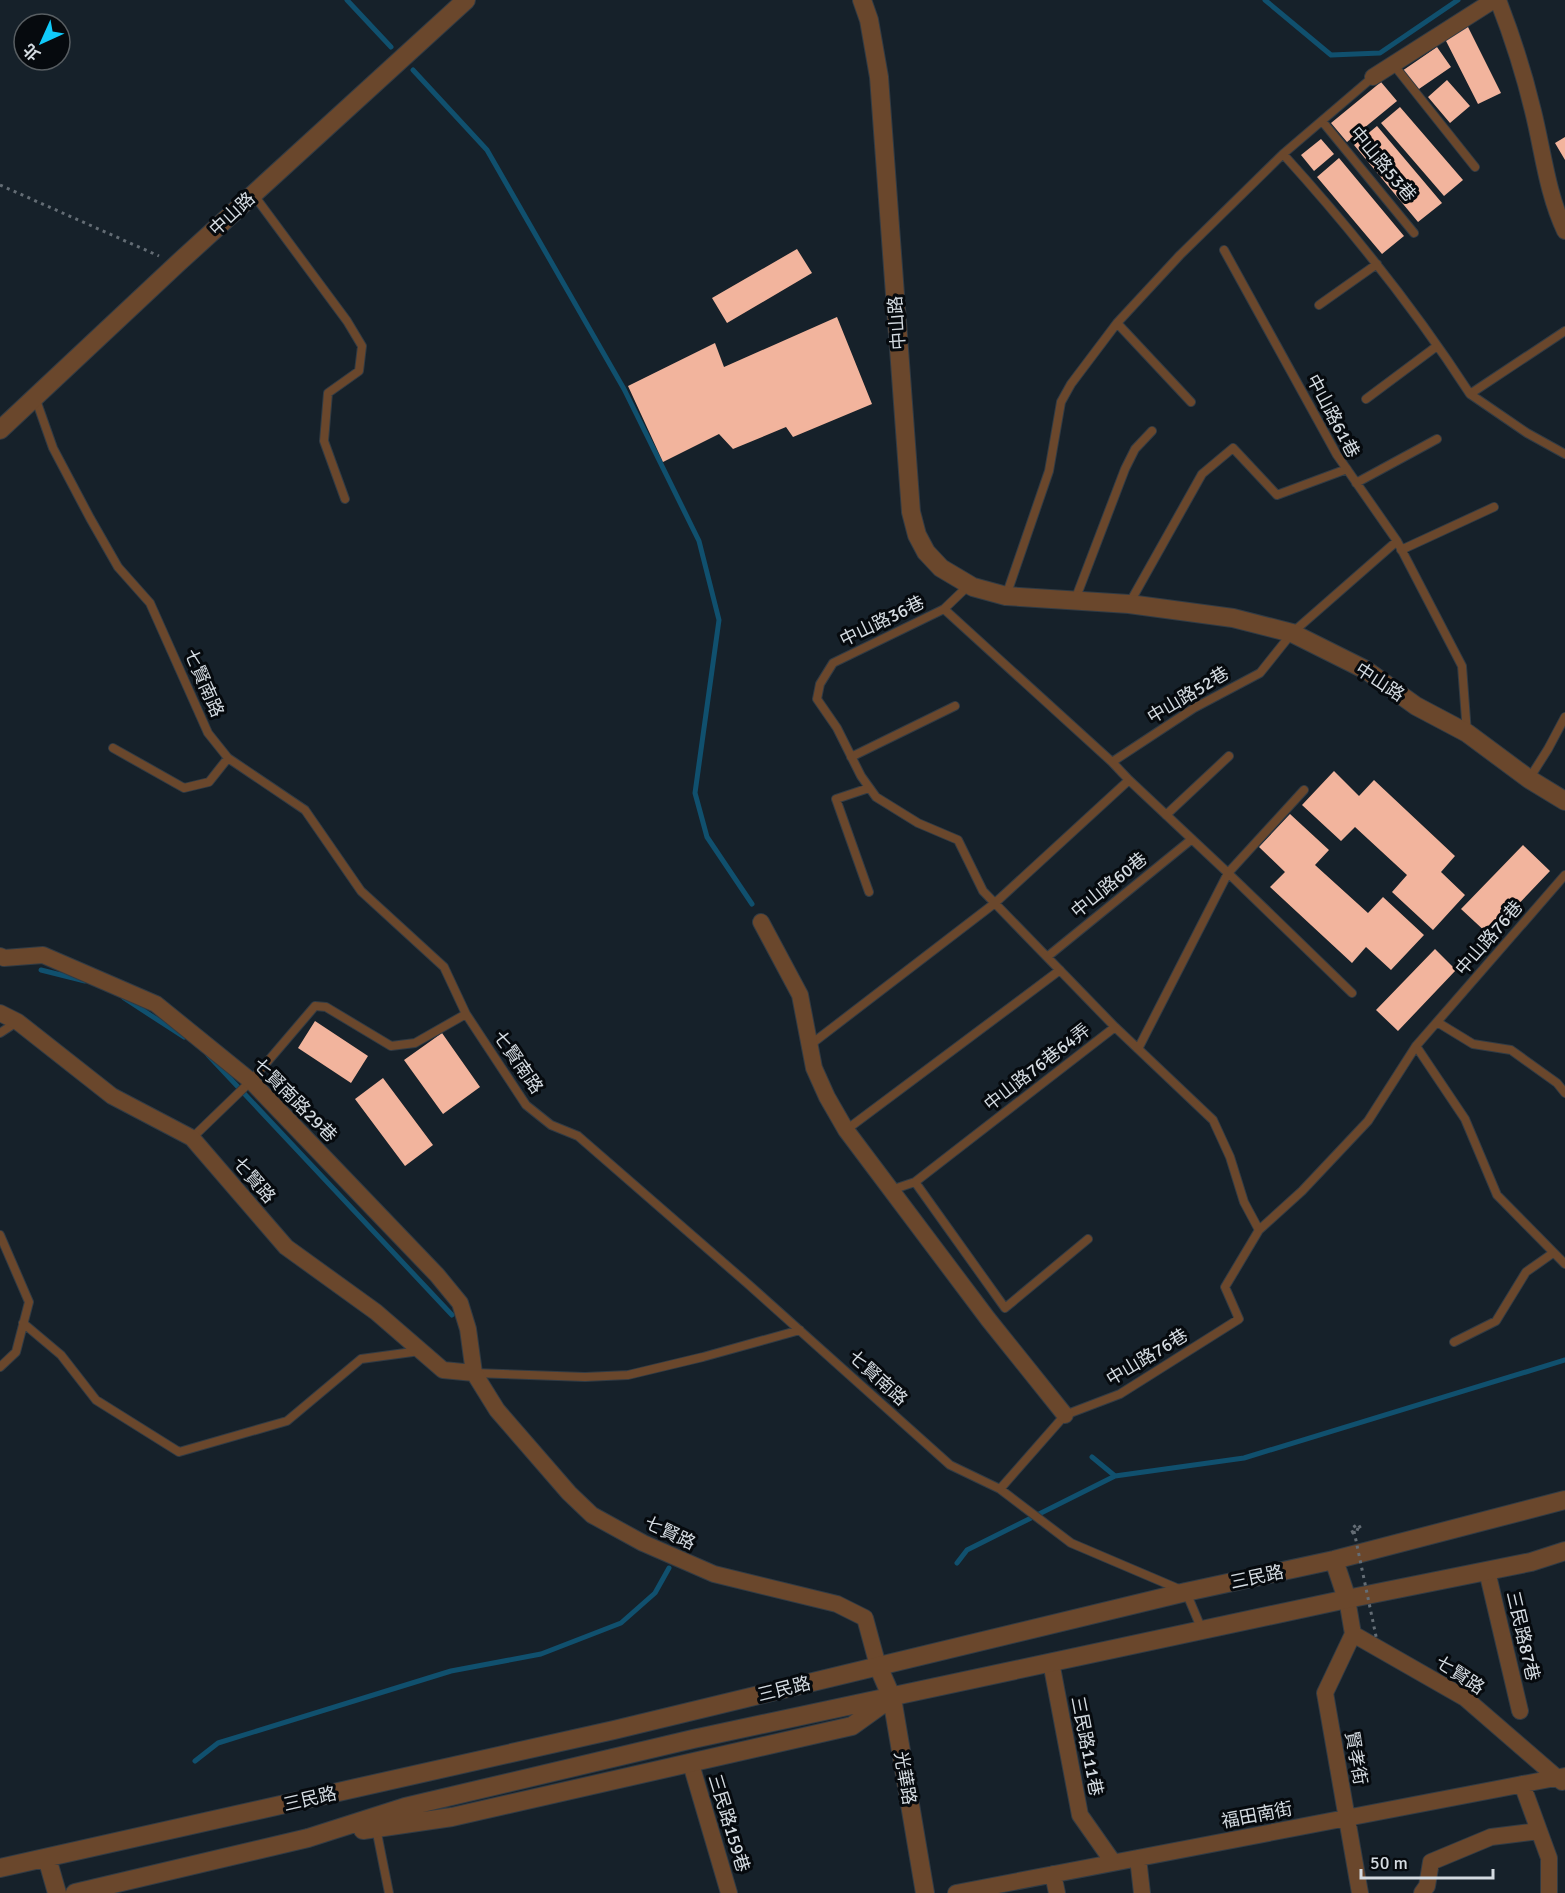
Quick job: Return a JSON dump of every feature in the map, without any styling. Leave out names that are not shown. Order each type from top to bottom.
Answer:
[{"type":"street","name":"中山路","points":[[0,430],[177,264],[466,0]]},
{"type":"street","name":"中山路","points":[[862,0],[869,20],[879,76],[912,512],[917,535],[926,552],[941,568],[969,584],[1006,596],[1129,603],[1233,618],[1292,633],[1366,670],[1416,706],[1467,733],[1530,779],[1565,801]]},
{"type":"street","name":"中山路53巷","points":[[1373,77],[1496,0],[1515,46],[1565,231]]},
{"type":"street","points":[[761,922],[800,995],[814,1068],[846,1130],[988,1319],[1065,1415]]},
{"type":"street","name":"七賢南路29巷","points":[[0,956],[4,958],[43,955],[156,1004],[251,1081],[437,1275],[460,1303],[468,1329],[474,1373]]},
{"type":"street","name":"七賢路","points":[[0,1013],[18,1022],[112,1096],[192,1138],[286,1247],[376,1312],[443,1370],[474,1373],[497,1410],[569,1493],[592,1515],[643,1543],[714,1574],[837,1604],[865,1618],[878,1665]]},
{"type":"street","name":"三民路","points":[[0,1868],[591,1735],[1186,1592],[1334,1560],[1565,1500]]},
{"type":"street","name":"三民路","points":[[75,1893],[308,1838],[405,1807],[693,1740],[1347,1599],[1531,1562],[1565,1551]]},
{"type":"street","points":[[1334,1560],[1347,1599],[1353,1634]]},
{"type":"street","name":"三民路87巷","points":[[1487,1571],[1521,1711]]},
{"type":"street","name":"七賢路","points":[[1353,1634],[1465,1698],[1562,1779]]},
{"type":"street","name":"賢孝街","points":[[1353,1634],[1325,1693],[1360,1893]]},
{"type":"street","name":"三民路111巷","points":[[1051,1662],[1080,1815],[1113,1862]]},
{"type":"street","name":"光華路","points":[[878,1665],[892,1698],[925,1893]]},
{"type":"street","name":"三民路","points":[[308,1838],[452,1817],[852,1726],[892,1698]]},
{"type":"street","name":"三民路159巷","points":[[691,1764],[729,1893]]},
{"type":"street","name":"福田南街","points":[[957,1893],[1522,1784],[1562,1779]]},
{"type":"street","points":[[1522,1784],[1549,1858],[1549,1893]]},
{"type":"street","points":[[1422,1893],[1427,1886],[1431,1862],[1491,1837],[1539,1831]]},
{"type":"street","points":[[47,1858],[57,1893]]},
{"type":"street","points":[[1138,1858],[1142,1893]]},
{"type":"street","points":[[1053,1874],[1057,1893]]},
{"type":"lane","points":[[1393,64],[1475,167]]},
{"type":"lane","name":"中山路53巷","points":[[1117,323],[1180,255],[1250,185],[1373,77]]},
{"type":"lane","name":"中山路53巷","points":[[1322,121],[1414,233]]},
{"type":"lane","points":[[1283,154],[1334,210],[1377,264],[1470,394],[1527,433],[1565,454]]},
{"type":"lane","points":[[253,194],[347,321],[362,346],[359,371],[328,393],[324,441],[345,499]]},
{"type":"lane","name":"中山路61巷","points":[[1129,603],[1202,474],[1233,448],[1277,495],[1347,469],[1337,455],[1224,250]]},
{"type":"lane","points":[[1319,305],[1377,264]]},
{"type":"lane","points":[[1006,596],[1048,471],[1061,402],[1071,384],[1117,323],[1191,402]]},
{"type":"lane","points":[[1470,394],[1565,331]]},
{"type":"lane","points":[[1366,399],[1437,346]]},
{"type":"lane","name":"七賢南路","points":[[35,398],[53,448],[90,518],[118,567],[150,603],[208,733],[228,758],[305,810],[361,891],[444,967],[466,1014],[526,1105],[551,1125],[578,1136],[950,1465],[1000,1489],[1071,1544],[1186,1592]]},
{"type":"lane","points":[[1075,600],[1125,469],[1135,449],[1152,431]]},
{"type":"lane","points":[[1356,483],[1437,439]]},
{"type":"lane","points":[[1347,469],[1396,541],[1462,666],[1467,733]]},
{"type":"lane","points":[[1401,550],[1494,507]]},
{"type":"lane","points":[[1292,633],[1396,541]]},
{"type":"lane","name":"中山路36巷","points":[[958,840],[918,823],[876,797],[851,757],[837,728],[817,699],[820,684],[833,663],[944,609],[969,584]]},
{"type":"lane","name":"中山路36巷","points":[[944,609],[1112,762]]},
{"type":"lane","name":"中山路52巷","points":[[1112,762],[1194,708],[1260,673],[1292,633]]},
{"type":"lane","points":[[851,757],[955,706]]},
{"type":"lane","points":[[1530,779],[1565,717]]},
{"type":"lane","points":[[113,748],[184,788],[209,782],[228,758]]},
{"type":"lane","points":[[1166,815],[1229,756]]},
{"type":"lane","points":[[1112,762],[1352,993]]},
{"type":"lane","points":[[810,1046],[995,903],[1129,780]]},
{"type":"lane","points":[[869,788],[836,799],[869,892]]},
{"type":"lane","points":[[1138,1049],[1228,873],[1304,790]]},
{"type":"lane","name":"中山路60巷","points":[[1047,957],[1192,839]]},
{"type":"lane","name":"中山路76巷64弄","points":[[890,1190],[915,1182],[1115,1027],[983,891],[958,840]]},
{"type":"lane","name":"中山路76巷","points":[[1000,1489],[1065,1415],[1120,1394],[1239,1320],[1225,1287],[1259,1230],[1302,1191],[1368,1121],[1416,1046],[1564,876]]},
{"type":"lane","points":[[846,1130],[1060,970]]},
{"type":"lane","points":[[192,1138],[251,1081],[315,1006],[326,1007],[391,1046],[415,1043],[466,1014]]},
{"type":"lane","points":[[0,1033],[18,1022]]},
{"type":"lane","points":[[1437,1022],[1473,1044],[1510,1050],[1557,1083],[1565,1093]]},
{"type":"lane","points":[[1115,1027],[1213,1120],[1230,1157],[1244,1202],[1259,1230]]},
{"type":"lane","points":[[1416,1046],[1465,1119],[1497,1195],[1565,1264]]},
{"type":"lane","points":[[915,1182],[1005,1308],[1088,1239]]},
{"type":"lane","points":[[0,1235],[29,1302],[16,1352],[0,1367]]},
{"type":"lane","points":[[1454,1342],[1496,1321],[1526,1272],[1553,1253]]},
{"type":"lane","points":[[23,1323],[61,1355],[96,1400],[179,1452],[287,1420],[361,1359],[420,1351]]},
{"type":"lane","name":"七賢路","points":[[474,1373],[585,1377],[628,1375],[800,1330]]},
{"type":"lane","points":[[1186,1592],[1202,1630]]},
{"type":"lane","points":[[376,1828],[389,1893]]},
{"type":"path","points":[[0,185],[177,264]]},
{"type":"path","points":[[1361,1528],[1358,1524],[1352,1527],[1351,1529],[1353,1533],[1357,1531],[1358,1528],[1356,1526],[1352,1525],[1348,1526],[1351,1533],[1354,1531],[1377,1641]]},
{"type":"building","points":[[1467,25],[1501,93],[1478,104],[1444,37]]},
{"type":"building","points":[[1437,47],[1451,67],[1416,91],[1402,71]]},
{"type":"building","points":[[1447,80],[1470,106],[1450,123],[1428,97]]},
{"type":"building","points":[[1381,82],[1397,101],[1347,142],[1331,123]]},
{"type":"building","points":[[1400,107],[1463,180],[1444,196],[1381,123]]},
{"type":"building","points":[[1377,126],[1442,203],[1418,222],[1354,145]]},
{"type":"building","points":[[1565,137],[1565,160],[1555,143]]},
{"type":"building","points":[[1321,139],[1334,154],[1314,171],[1301,155]]},
{"type":"building","points":[[1339,158],[1404,236],[1382,254],[1317,177]]},
{"type":"building","points":[[797,249],[812,273],[727,323],[712,298]]},
{"type":"building","points":[[837,317],[872,404],[793,437],[786,427],[733,449],[719,434],[663,462],[628,386],[715,343],[724,367]]},
{"type":"building","points":[[1334,771],[1359,796],[1374,780],[1455,856],[1441,872],[1465,895],[1433,930],[1392,892],[1407,875],[1355,827],[1341,841],[1302,805]]},
{"type":"building","points":[[1290,814],[1329,850],[1315,865],[1368,913],[1383,897],[1424,935],[1391,970],[1366,947],[1352,963],[1270,887],[1285,872],[1259,847]]},
{"type":"building","points":[[1523,845],[1550,871],[1489,935],[1461,909]]},
{"type":"building","points":[[1435,949],[1456,970],[1398,1031],[1376,1010]]},
{"type":"building","points":[[315,1021],[368,1056],[351,1083],[298,1048]]},
{"type":"building","points":[[442,1033],[480,1087],[443,1114],[404,1060]]},
{"type":"building","points":[[383,1078],[433,1145],[405,1166],[355,1099]]},
{"type":"waterway","points":[[347,0],[391,47]]},
{"type":"waterway","points":[[1265,0],[1331,55],[1380,53],[1458,0]]},
{"type":"waterway","points":[[413,70],[487,150],[624,389],[699,541],[719,620],[695,793],[707,837],[752,904]]},
{"type":"waterway","points":[[41,970],[85,981]]},
{"type":"waterway","points":[[124,998],[184,1037]]},
{"type":"waterway","points":[[208,1055],[452,1315]]},
{"type":"waterway","points":[[1092,1457],[1115,1476],[1244,1458],[1565,1360]]},
{"type":"waterway","points":[[957,1563],[967,1550],[1115,1476]]},
{"type":"waterway","points":[[195,1761],[218,1743],[451,1671],[541,1654],[621,1623],[655,1593],[669,1568]]}]
